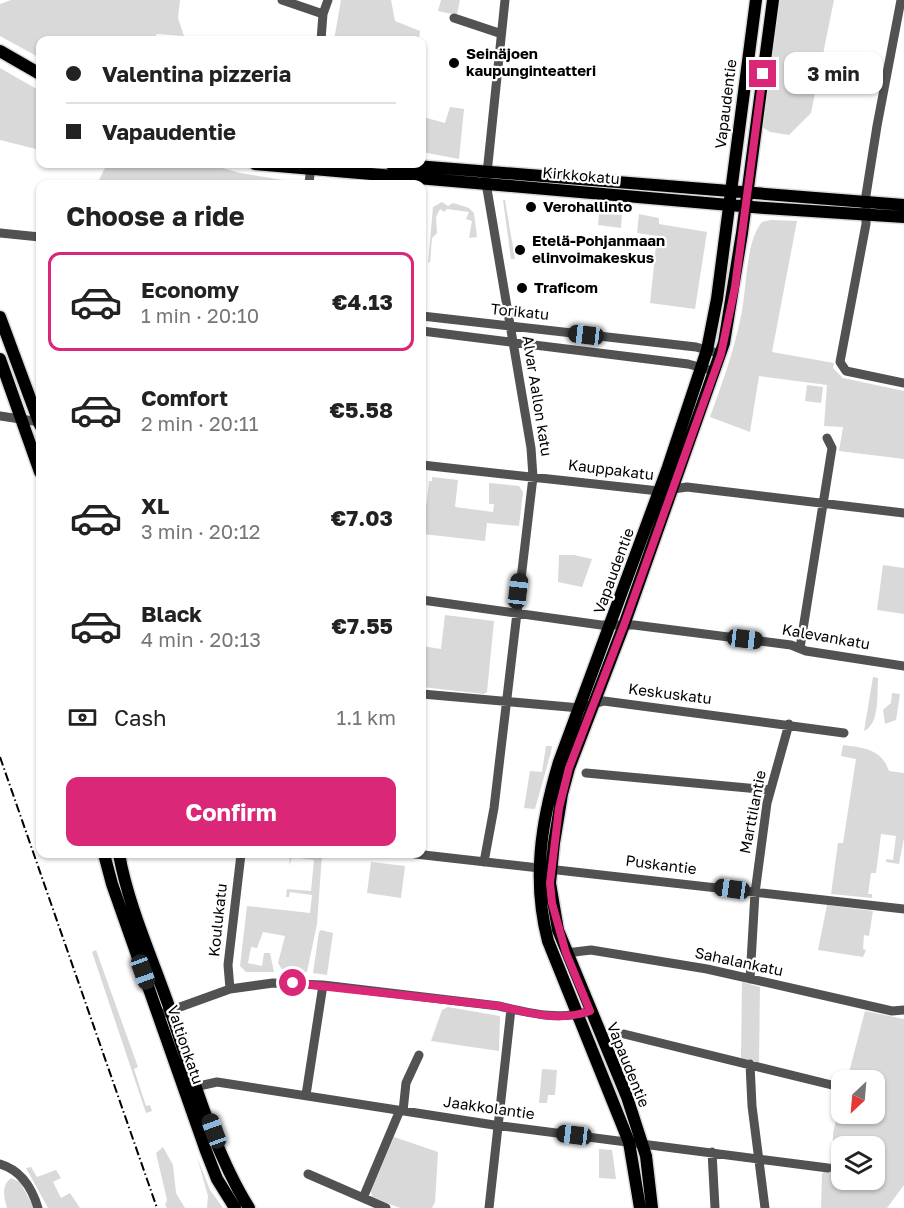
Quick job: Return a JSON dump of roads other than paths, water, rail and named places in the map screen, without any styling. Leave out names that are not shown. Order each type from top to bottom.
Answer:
[{"type":"main road","name":"Vapaudentie","points":[[652,1208],[650,1175],[554,960],[540,911],[538,867],[551,788],[659,491],[707,350],[714,322],[756,0]]},
{"type":"main road","name":"Vapaudentie","points":[[640,1208],[636,1143],[627,1097],[566,953],[552,903],[552,868],[562,794],[721,354],[732,305],[773,0]]},
{"type":"main road","points":[[0,51],[36,72]]},
{"type":"main road","name":"Kirkkokatu","points":[[340,168],[731,190],[866,208],[904,217]]},
{"type":"main road","name":"Kirkkokatu","points":[[418,168],[486,178],[729,205],[866,208],[904,205]]},
{"type":"main road","points":[[0,318],[36,412]]},
{"type":"main road","points":[[0,359],[36,461]]},
{"type":"main road","name":"Valtionkatu","points":[[105,858],[164,1013],[197,1085],[227,1168],[249,1208]]},
{"type":"main road","name":"Valtionkatu","points":[[120,858],[184,1089],[217,1179],[235,1208]]},
{"type":"street","points":[[282,0],[323,14]]},
{"type":"street","points":[[321,36],[323,14],[328,0]]},
{"type":"street","name":"Alvar Aallon katu","points":[[484,862],[533,477],[531,448],[486,178],[499,33],[505,0]]},
{"type":"street","points":[[901,0],[877,126],[866,208],[840,362],[846,371],[904,383]]},
{"type":"street","points":[[454,18],[499,33]]},
{"type":"street","points":[[0,233],[36,237]]},
{"type":"street","name":"Torikatu","points":[[426,316],[707,350],[721,354]]},
{"type":"street","name":"Torikatu","points":[[426,331],[702,367],[716,371]]},
{"type":"street","points":[[0,416],[36,422]]},
{"type":"street","points":[[800,648],[832,448],[827,438]]},
{"type":"street","name":"Kauppakatu","points":[[426,465],[659,491],[687,488],[904,513]]},
{"type":"street","name":"Kalevankatu","points":[[426,601],[515,614],[791,645],[904,666]]},
{"type":"street","name":"Keskuskatu","points":[[426,694],[580,708],[604,701],[844,733]]},
{"type":"street","name":"Marttilantie","points":[[750,979],[755,893],[770,790],[789,724]]},
{"type":"street","points":[[586,773],[770,790]]},
{"type":"street","name":"Puskantie","points":[[426,855],[904,909]]},
{"type":"street","name":"Koulukatu","points":[[230,989],[228,965],[241,858]]},
{"type":"street","name":"Sahalankatu","points":[[566,953],[591,950],[750,979],[892,1011],[904,1010]]},
{"type":"street","points":[[164,1013],[230,989],[261,983],[323,985],[564,1018],[590,1011]]},
{"type":"street","points":[[306,1095],[323,985]]},
{"type":"street","points":[[489,1208],[511,1010]]},
{"type":"street","points":[[624,1034],[831,1085]]},
{"type":"street","points":[[363,1198],[401,1111],[406,1083],[419,1055]]},
{"type":"street","points":[[750,1064],[758,1159],[765,1208]]},
{"type":"street","name":"Jaakkolantie","points":[[184,1089],[217,1082],[306,1095],[315,1099],[498,1125],[828,1168]]},
{"type":"street","points":[[712,1152],[715,1208]]},
{"type":"street","points":[[0,1164],[22,1177],[29,1186],[38,1208]]},
{"type":"street","points":[[308,1174],[386,1208]]},
{"type":"railway","points":[[0,757],[157,1208]]},
{"type":"place","name":"Seinäjoen kaupunginteatteri","points":[[454,63]]},
{"type":"place","name":"Verohallinto","points":[[531,207]]},
{"type":"place","name":"Etelä-Pohjanmaan elinvoimakeskus","points":[[520,250]]},
{"type":"place","name":"Traficom","points":[[522,288]]}]
